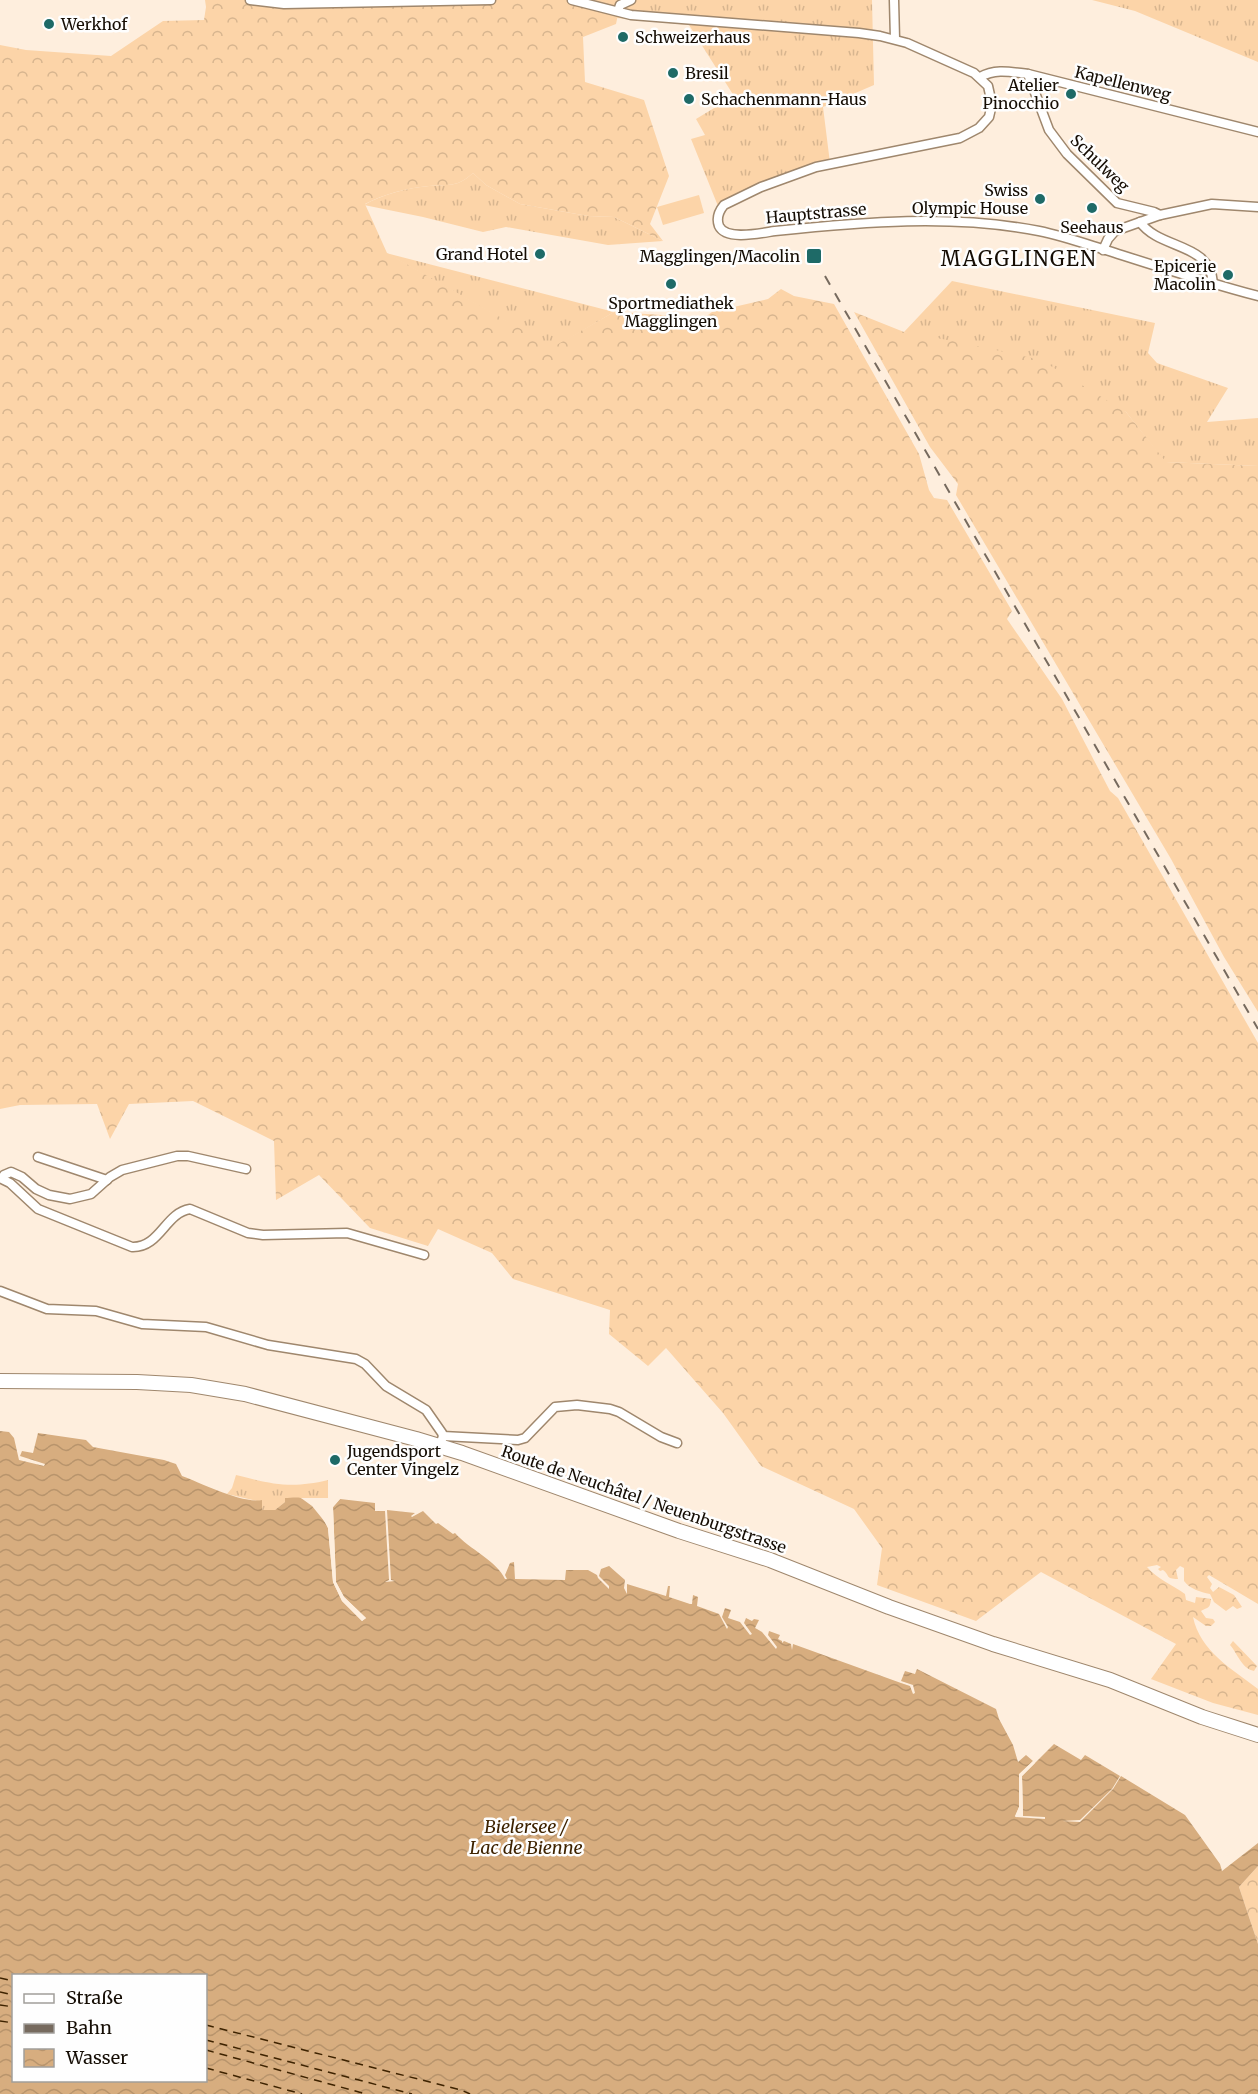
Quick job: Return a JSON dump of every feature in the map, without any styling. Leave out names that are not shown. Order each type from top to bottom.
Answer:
[{"type":"main road","name":"Route de Neuchâtel / Neuenburgstrasse","points":[[0,1381],[191,1384],[442,1441],[679,1531],[770,1560],[889,1607],[993,1644],[1110,1680],[1202,1717],[1258,1735]]},
{"type":"street","points":[[250,0],[284,4],[491,0]]},
{"type":"street","points":[[572,0],[618,12],[650,17],[859,33],[895,39],[924,49],[980,77]]},
{"type":"street","points":[[618,12],[620,5],[631,0]]},
{"type":"street","points":[[894,0],[895,39]]},
{"type":"street","name":"Kapellenweg","points":[[980,77],[998,71],[1028,74],[1258,132]]},
{"type":"street","name":"Schulweg","points":[[1028,74],[1049,130],[1067,154],[1117,203],[1160,215]]},
{"type":"street","name":"Hauptstrasse","points":[[980,77],[988,86],[992,104],[986,121],[975,131],[960,138],[830,164],[794,174],[724,205],[718,216],[720,227],[727,234],[743,235],[889,222],[964,222],[1038,231],[1258,296]]},
{"type":"street","points":[[1103,250],[1115,231],[1160,215],[1212,204],[1258,207]]},
{"type":"street","points":[[1140,222],[1145,230],[1153,235],[1199,256],[1208,264],[1213,283]]},
{"type":"street","points":[[246,1169],[183,1156],[129,1167],[115,1173],[91,1194],[70,1199],[42,1192],[11,1172],[1,1178],[38,1209],[132,1247],[149,1244],[178,1213],[190,1209],[255,1235],[347,1233],[424,1255]]},
{"type":"street","points":[[38,1157],[107,1180]]},
{"type":"street","points":[[0,1290],[47,1308],[96,1311],[142,1324],[207,1327],[268,1345],[356,1359],[386,1386],[426,1410],[442,1441],[518,1440],[525,1438],[550,1409],[577,1405],[619,1412],[645,1429],[677,1443]]},
{"type":"green space","points":[[205,0],[631,0],[620,5],[616,24],[583,37],[585,82],[644,100],[669,176],[650,224],[663,241],[614,217],[588,216],[520,204],[486,185],[473,173],[457,183],[404,190],[365,204],[387,253],[553,347],[614,312],[679,316],[700,321],[712,312],[768,299],[781,289],[794,296],[834,304],[919,454],[929,490],[934,498],[947,500],[1012,611],[1007,619],[1062,699],[1110,791],[1118,798],[1258,1043],[1258,1604],[1209,1575],[1207,1577],[1212,1584],[1210,1588],[1213,1592],[1219,1587],[1234,1595],[1242,1607],[1237,1609],[1233,1606],[1226,1611],[1214,1602],[1210,1594],[1195,1590],[1186,1584],[1184,1568],[1180,1566],[1176,1570],[1178,1579],[1174,1579],[1163,1570],[1160,1571],[1158,1569],[1161,1567],[1157,1565],[1147,1567],[1185,1594],[1186,1600],[1195,1603],[1196,1597],[1211,1599],[1209,1606],[1201,1611],[1206,1618],[1213,1619],[1215,1622],[1211,1626],[1206,1626],[1193,1617],[1197,1629],[1202,1640],[1218,1658],[1258,1689],[1258,1715],[1213,1703],[1151,1679],[1176,1644],[1041,1572],[976,1621],[877,1585],[882,1548],[854,1509],[761,1466],[723,1413],[666,1348],[648,1366],[609,1334],[610,1310],[513,1279],[492,1253],[438,1229],[428,1246],[370,1228],[319,1175],[276,1200],[274,1141],[193,1101],[129,1104],[110,1139],[97,1104],[20,1105],[0,1109],[0,45],[26,50],[111,56],[163,21],[204,20]]},
{"type":"green space","points":[[631,0],[872,0],[874,85],[823,107],[830,163],[794,174],[720,211],[691,139],[705,135],[696,119],[734,96],[689,25],[617,18],[620,5]]},
{"type":"green space","points":[[1092,0],[1258,0],[1258,62],[1135,11]]},
{"type":"green space","points":[[473,173],[486,185],[520,204],[588,216],[614,217],[663,241],[608,245],[506,227],[483,232],[364,205],[404,190],[457,183]]},
{"type":"green space","points":[[699,195],[704,213],[663,225],[657,207]]},
{"type":"green space","points":[[386,253],[614,312],[553,348]]},
{"type":"green space","points":[[952,281],[1155,323],[1148,353],[1157,363],[1228,388],[1207,422],[1258,418],[1258,466],[1165,462],[1126,412],[904,332]]},
{"type":"green space","points":[[854,312],[904,332],[1041,360],[1126,412],[1166,462],[1258,466],[1258,1012],[1224,957],[1171,859],[956,495],[958,484],[930,447]]},
{"type":"green space","points":[[236,1475],[292,1485],[328,1480],[328,1498],[285,1498],[285,1502],[275,1510],[262,1510],[257,1501],[227,1494],[232,1488]]},
{"type":"green space","points":[[1233,1641],[1257,1666],[1254,1671],[1240,1660],[1230,1645]]},
{"type":"green space","points":[[1258,1866],[1258,1944],[1239,1887]]},
{"type":"water","name":"Bielersee / Lac de Bienne","points":[[0,1431],[9,1432],[14,1438],[19,1460],[44,1466],[45,1464],[20,1456],[22,1451],[33,1453],[38,1433],[86,1440],[93,1447],[176,1464],[182,1476],[233,1496],[262,1500],[262,1510],[275,1510],[285,1502],[285,1498],[305,1500],[317,1510],[328,1528],[333,1582],[342,1601],[362,1621],[366,1618],[344,1597],[336,1582],[333,1507],[340,1499],[375,1503],[375,1511],[385,1511],[389,1580],[385,1582],[395,1581],[391,1580],[387,1510],[415,1513],[412,1517],[423,1511],[436,1524],[455,1533],[496,1566],[505,1579],[507,1579],[505,1575],[510,1563],[514,1562],[515,1579],[565,1580],[566,1570],[588,1570],[597,1575],[609,1589],[609,1586],[599,1576],[601,1569],[609,1566],[625,1580],[624,1588],[627,1594],[627,1584],[666,1596],[668,1586],[670,1586],[669,1597],[692,1604],[693,1595],[698,1597],[697,1606],[719,1614],[727,1629],[722,1617],[725,1608],[731,1610],[728,1618],[740,1622],[750,1635],[752,1634],[744,1623],[746,1618],[752,1621],[759,1620],[755,1628],[762,1632],[776,1649],[777,1647],[768,1635],[769,1631],[780,1635],[778,1639],[782,1643],[784,1641],[791,1644],[792,1650],[793,1644],[910,1686],[913,1694],[915,1693],[913,1685],[901,1681],[905,1671],[915,1674],[917,1669],[996,1709],[1013,1745],[1018,1762],[1026,1755],[1033,1761],[1019,1775],[1019,1807],[1015,1816],[1043,1818],[1023,1816],[1022,1776],[1054,1744],[1081,1760],[1085,1755],[1120,1776],[1112,1789],[1080,1820],[1062,1821],[1080,1822],[1113,1789],[1121,1776],[1185,1815],[1220,1864],[1222,1871],[1258,1843],[1258,1866],[1239,1887],[1258,1944],[1258,2094],[0,2094]]},
{"type":"pier","points":[[301,1498],[307,1498],[314,1504],[331,1527],[330,1506],[336,1499],[340,1499],[333,1507],[336,1582],[344,1597],[366,1618],[362,1621],[342,1601],[333,1582],[328,1528],[312,1506]]},
{"type":"pier","points":[[1033,1761],[1035,1763],[1022,1776],[1023,1816],[1045,1817],[1045,1819],[1015,1817],[1019,1807],[1019,1774]]},
{"type":"ferry route","points":[[0,1978],[12,1981]]},
{"type":"ferry route","points":[[0,1992],[12,1995]]},
{"type":"ferry route","points":[[0,2005],[12,2007]]},
{"type":"ferry route","points":[[0,2021],[12,2023]]},
{"type":"ferry route","points":[[207,2025],[470,2094]]},
{"type":"ferry route","points":[[207,2040],[412,2094]]},
{"type":"ferry route","points":[[207,2050],[366,2094]]},
{"type":"ferry route","points":[[207,2068],[302,2094]]},
{"type":"railway","points":[[825,276],[1258,1029]]},
{"type":"place","name":"Werkhof","points":[[49,24]]},
{"type":"place","name":"Schweizerhaus","points":[[623,37]]},
{"type":"place","name":"Bresil","points":[[673,73]]},
{"type":"place","name":"Atelier Pinocchio","points":[[1071,94]]},
{"type":"place","name":"Schachenmann-Haus","points":[[689,99]]},
{"type":"place","name":"Swiss Olympic House","points":[[1040,199]]},
{"type":"place","name":"Seehaus","points":[[1092,208]]},
{"type":"place","name":"Grand Hotel","points":[[540,254]]},
{"type":"place","name":"Magglingen/Macolin","points":[[814,256]]},
{"type":"place","name":"Epicerie Macolin","points":[[1228,275]]},
{"type":"place","name":"Sportmediathek Magglingen","points":[[671,284]]},
{"type":"place","name":"Jugendsport Center Vingelz","points":[[335,1460]]},
{"type":"district","name":"MAGGLINGEN","points":[[1019,258]]}]
